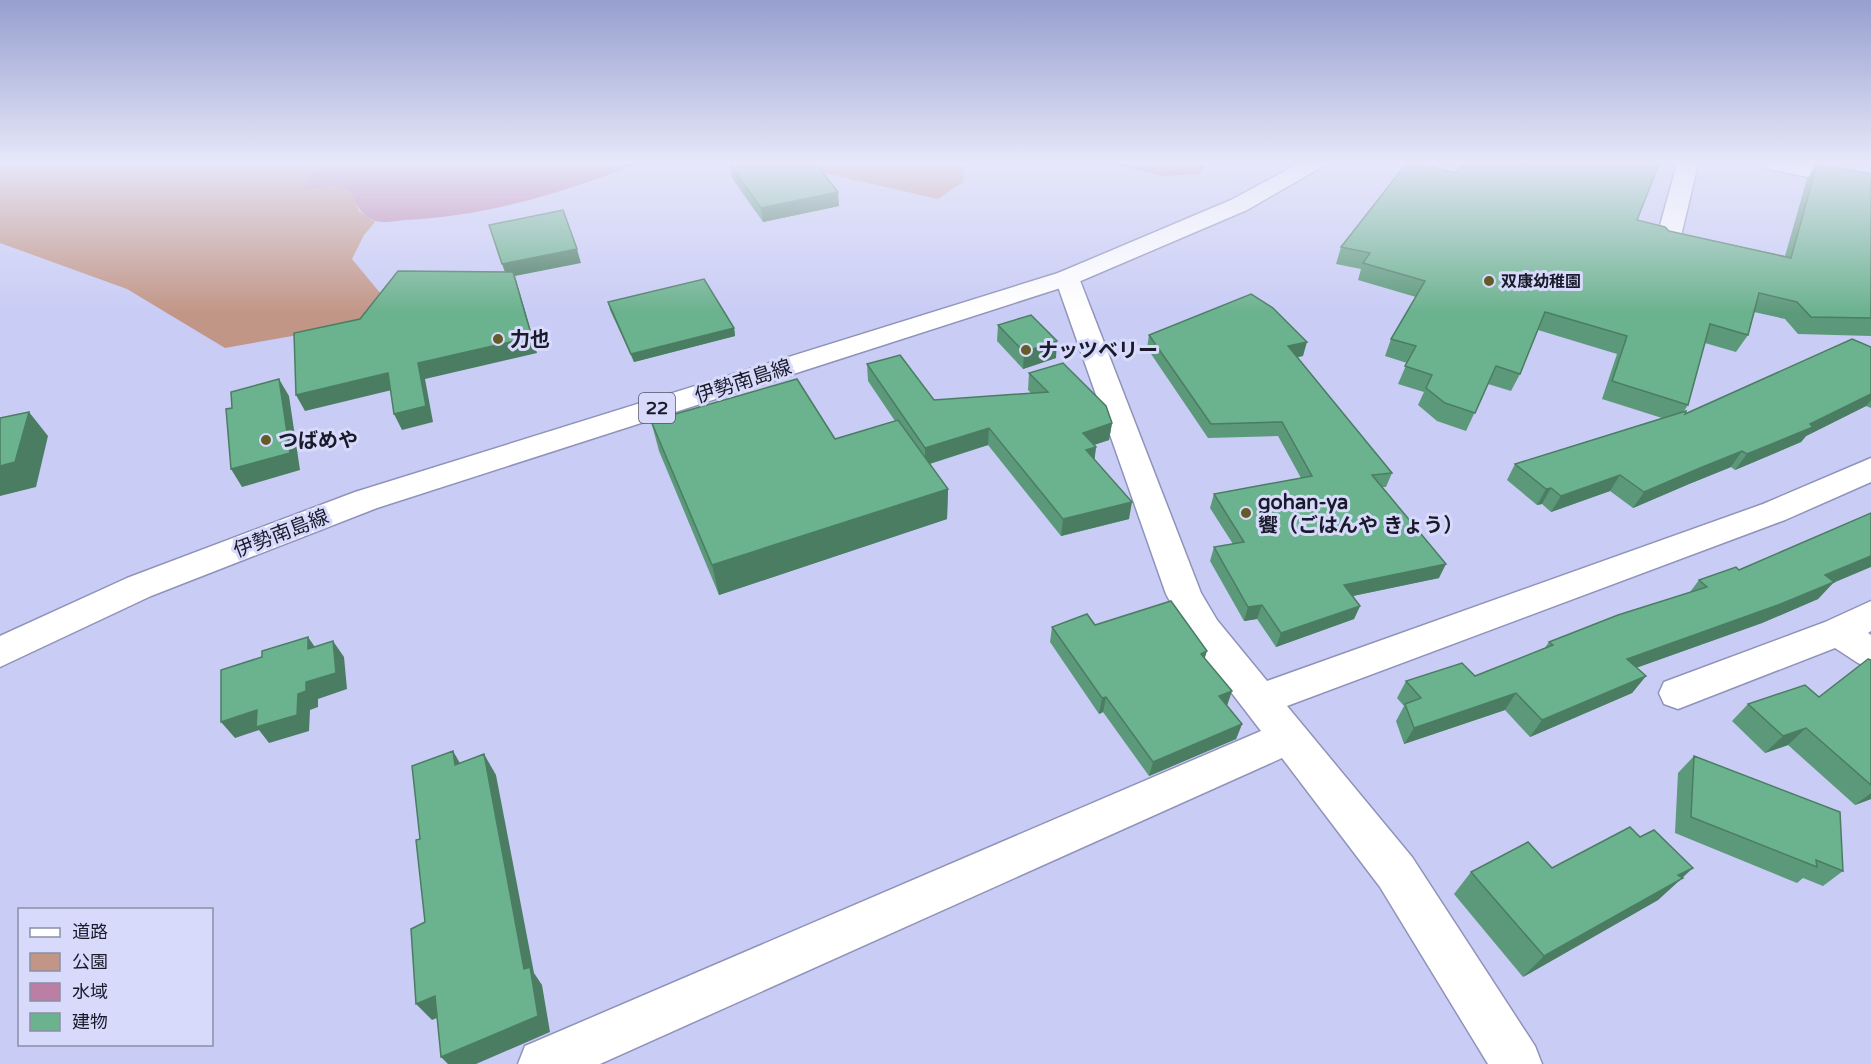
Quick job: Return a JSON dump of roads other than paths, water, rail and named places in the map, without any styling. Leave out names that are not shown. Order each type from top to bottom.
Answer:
[{"type":"street","name":"伊勢南島線","points":[[0,652],[139,587],[366,500],[1067,278],[1219,214]]},
{"type":"street","points":[[1675,214],[1668,240],[1730,255]]},
{"type":"street","points":[[1067,278],[1184,594],[1204,630],[1396,872],[1517,1064]]},
{"type":"street","points":[[1260,700],[1774,512],[1855,478],[1871,468]]},
{"type":"street","points":[[1678,693],[1838,632],[1871,615]]},
{"type":"street","points":[[1838,632],[1871,653]]},
{"type":"street","points":[[543,1064],[1290,736]]},
{"type":"water","points":[[364,214],[467,214],[384,222],[373,220]]},
{"type":"place","name":"双康幼稚園","points":[[1489,281]]},
{"type":"place","name":"力也","points":[[498,339]]},
{"type":"place","name":"ナッツベリー","points":[[1026,350]]},
{"type":"place","name":"つばめや","points":[[266,440]]},
{"type":"place","name":"gohan-ya 饗（ごはんや きょう）","points":[[1246,513]]}]
